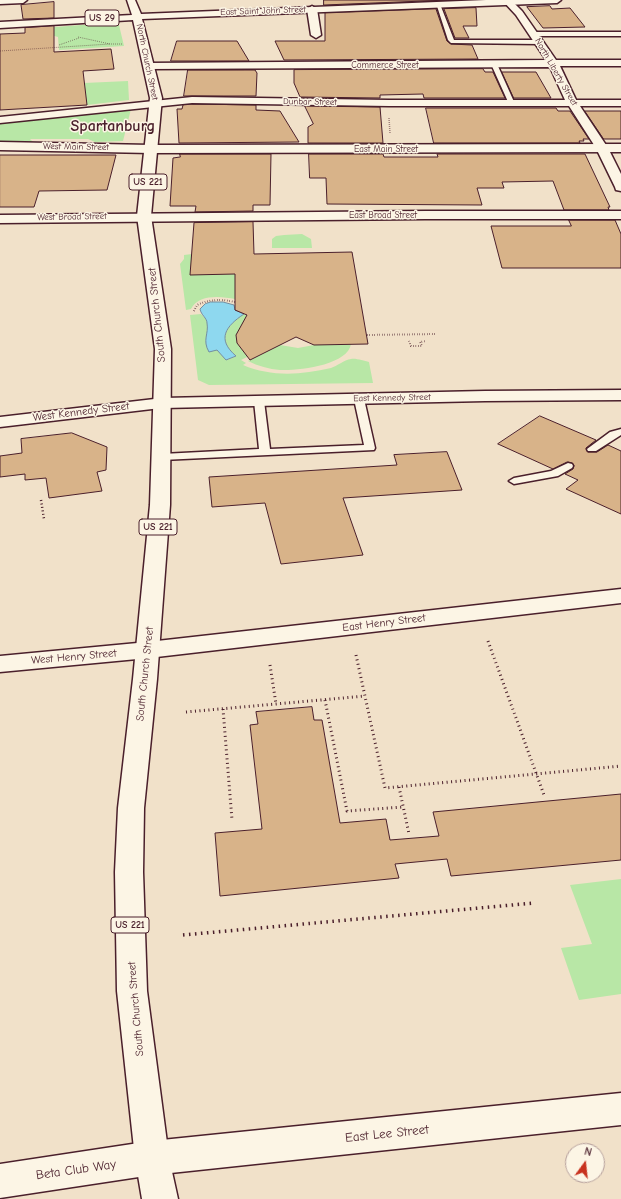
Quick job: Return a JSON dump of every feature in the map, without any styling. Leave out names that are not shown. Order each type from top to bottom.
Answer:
[{"type":"street","points":[[0,2],[23,0]]},
{"type":"street","name":"North Church Street","points":[[131,0],[137,17],[149,66],[156,103],[151,149]]},
{"type":"street","name":"East Saint John Street","points":[[137,17],[557,0]]},
{"type":"street","name":"North Liberty Street","points":[[507,1],[519,13],[537,38],[572,102],[602,148],[621,186]]},
{"type":"street","points":[[312,9],[316,35]]},
{"type":"street","name":"US 29","points":[[0,25],[137,17]]},
{"type":"street","name":"Commerce Street","points":[[149,66],[621,63]]},
{"type":"street","name":"Dunbar Street","points":[[0,120],[192,100],[512,104],[572,102],[621,103]]},
{"type":"street","name":"West Main Street","points":[[0,146],[151,149]]},
{"type":"street","name":"East Main Street","points":[[151,149],[621,148]]},
{"type":"street","name":"South Church Street","points":[[151,149],[144,216],[162,349],[162,457],[160,504],[148,650],[131,808],[129,872],[132,991],[152,1158],[160,1199]]},
{"type":"street","name":"East Broad Street","points":[[144,216],[621,215]]},
{"type":"street","name":"West Broad Street","points":[[0,218],[144,216]]},
{"type":"street","name":"East Kennedy Street","points":[[163,403],[492,396],[621,395]]},
{"type":"street","name":"West Kennedy Street","points":[[0,422],[163,403]]},
{"type":"street","name":"East Henry Street","points":[[148,650],[621,596]]},
{"type":"street","name":"West Henry Street","points":[[0,664],[148,650]]},
{"type":"street","name":"East Lee Street","points":[[152,1158],[621,1109]]},
{"type":"street","name":"Beta Club Way","points":[[0,1181],[152,1158]]},
{"type":"lane","points":[[438,4],[451,40],[460,43],[621,34]]},
{"type":"lane","points":[[494,64],[512,104]]},
{"type":"lane","points":[[162,457],[370,448],[359,399]]},
{"type":"lane","points":[[259,401],[258,410],[265,452]]},
{"type":"lane","points":[[592,449],[614,434],[621,432]]},
{"type":"lane","points":[[514,481],[554,474],[568,466]]},
{"type":"path","points":[[0,51],[53,46],[110,44]]},
{"type":"path","points":[[53,46],[58,46]]},
{"type":"path","points":[[389,117],[390,136]]},
{"type":"path","points":[[194,311],[197,305],[211,300],[222,299],[235,302]]},
{"type":"path","points":[[366,335],[436,334]]},
{"type":"path","points":[[410,341],[410,346],[422,346],[420,342],[426,342]]},
{"type":"path","points":[[40,500],[44,518]]},
{"type":"path","points":[[488,641],[544,795]]},
{"type":"path","points":[[356,655],[385,788],[621,766]]},
{"type":"path","points":[[270,665],[276,704]]},
{"type":"path","points":[[186,712],[365,696]]},
{"type":"path","points":[[325,700],[347,811],[403,807]]},
{"type":"path","points":[[223,709],[232,820]]},
{"type":"path","points":[[399,787],[409,834]]},
{"type":"path","points":[[183,935],[534,903]]},
{"type":"green space","points":[[107,23],[119,25],[124,46],[59,50],[58,37],[30,29]]},
{"type":"green space","points":[[128,81],[129,100],[87,105],[84,83]]},
{"type":"green space","points":[[131,109],[123,141],[95,142],[88,139],[30,139],[34,143],[0,143],[0,123]]},
{"type":"green space","points":[[302,234],[311,239],[312,248],[272,248],[272,239],[276,236]]},
{"type":"green space","points":[[192,254],[235,274],[235,299],[223,297],[204,298],[194,304],[191,309],[186,310],[180,264],[184,259],[184,255]]},
{"type":"green space","points":[[201,314],[206,319],[217,350],[227,360],[236,356],[226,344],[226,333],[232,323],[244,314],[253,318],[236,335],[240,347],[251,355],[241,360],[246,363],[243,365],[264,372],[286,374],[331,368],[351,359],[355,359],[369,362],[373,383],[209,385],[198,380],[190,315]]},
{"type":"green space","points":[[351,344],[348,351],[341,357],[332,362],[310,368],[280,370],[264,367],[248,361],[280,345],[298,348],[314,345]]},
{"type":"green space","points":[[621,879],[621,994],[579,1000],[561,948],[592,944],[570,885]]},
{"type":"water","points":[[211,302],[223,302],[234,305],[235,310],[244,314],[232,323],[226,333],[226,344],[236,356],[226,360],[217,350],[209,352],[207,348],[207,321],[200,309],[205,304]]},
{"type":"building","points":[[324,0],[449,0],[324,5]]},
{"type":"building","points":[[54,2],[54,18],[23,19],[21,5]]},
{"type":"building","points":[[550,6],[552,9],[570,8],[585,27],[543,28],[527,7]]},
{"type":"building","points":[[476,8],[477,26],[463,26],[469,38],[455,38],[444,9]]},
{"type":"building","points":[[436,9],[447,41],[451,44],[472,45],[478,59],[284,60],[275,41],[325,41],[325,13]]},
{"type":"building","points":[[54,26],[54,52],[111,49],[114,69],[83,71],[87,105],[0,110],[0,34],[25,33],[25,28]]},
{"type":"building","points":[[177,41],[237,41],[249,61],[171,61]]},
{"type":"building","points":[[483,69],[485,72],[493,72],[505,98],[424,98],[423,94],[380,95],[380,98],[300,97],[294,83],[294,70]]},
{"type":"building","points":[[188,70],[255,70],[257,73],[256,96],[184,96]]},
{"type":"building","points":[[502,72],[536,72],[551,98],[514,98]]},
{"type":"building","points":[[183,105],[256,105],[256,110],[280,111],[299,142],[179,143],[177,109],[182,109]]},
{"type":"building","points":[[305,106],[380,107],[383,143],[308,143],[308,127],[313,124]]},
{"type":"building","points":[[426,108],[556,108],[558,111],[570,111],[589,139],[583,139],[584,141],[579,141],[580,143],[434,143]]},
{"type":"building","points":[[585,111],[621,111],[621,139],[604,139]]},
{"type":"building","points":[[180,154],[271,154],[270,205],[253,205],[253,211],[195,212],[196,206],[170,206],[173,158],[180,157]]},
{"type":"building","points":[[309,154],[383,154],[384,157],[438,157],[437,154],[585,154],[610,207],[608,207],[609,210],[564,210],[553,181],[502,182],[504,188],[477,188],[482,205],[327,204],[326,178],[310,178]]},
{"type":"building","points":[[0,155],[116,155],[107,190],[39,191],[34,207],[0,207]]},
{"type":"building","points":[[569,220],[615,220],[621,234],[621,268],[502,268],[491,226],[571,226]]},
{"type":"building","points":[[253,222],[254,254],[352,252],[368,344],[314,345],[296,337],[250,360],[237,343],[236,335],[247,315],[235,310],[235,274],[190,275],[194,223]]},
{"type":"building","points":[[540,416],[596,440],[586,448],[588,452],[597,452],[608,445],[621,451],[621,514],[566,489],[578,480],[565,474],[573,469],[574,465],[572,463],[567,462],[553,469],[498,444]]},
{"type":"building","points":[[72,433],[107,447],[106,470],[97,472],[102,491],[49,498],[46,478],[25,480],[25,474],[0,477],[0,456],[22,453],[21,439]]},
{"type":"building","points":[[447,452],[462,490],[343,498],[363,555],[281,564],[265,503],[212,507],[209,477],[397,465],[394,455]]},
{"type":"building","points":[[312,707],[314,720],[322,720],[340,823],[386,819],[390,840],[439,836],[433,812],[621,794],[621,860],[451,876],[447,859],[395,864],[399,878],[220,896],[215,833],[262,829],[250,725],[258,724],[256,712]]},
{"type":"district","name":"Spartanburg","points":[[113,126]]}]
